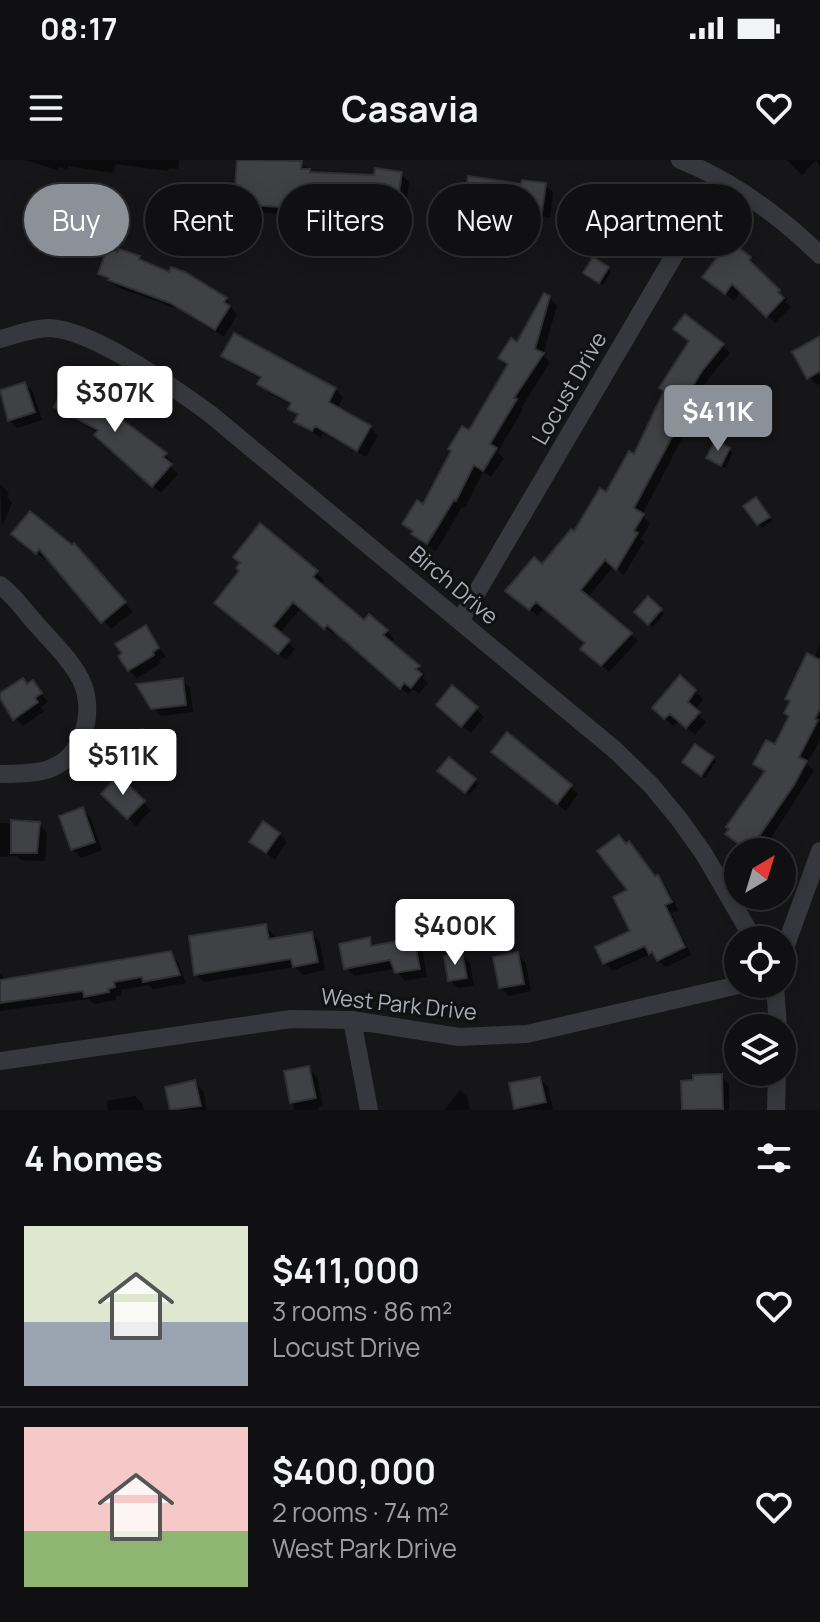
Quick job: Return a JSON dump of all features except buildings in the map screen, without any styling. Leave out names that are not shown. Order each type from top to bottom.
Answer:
[{"type":"street","points":[[680,160],[719,179],[794,229],[820,255]]},
{"type":"street","name":"Locust Drive","points":[[460,621],[719,179]]},
{"type":"street","name":"Birch Drive","points":[[0,339],[46,328],[65,330],[138,365],[209,413],[615,750],[651,785],[704,854],[746,926]]},
{"type":"street","points":[[0,585],[70,662],[88,698],[87,720],[81,739],[69,756],[53,768],[35,774],[0,774]]},
{"type":"street","points":[[793,926],[820,851]]},
{"type":"street","name":"West Park Drive","points":[[0,1061],[291,1019],[352,1020],[459,1037],[495,1038],[527,1034],[724,988]]},
{"type":"street","points":[[352,1020],[369,1110]]},
{"type":"street","points":[[776,1110],[777,1086]]}]
